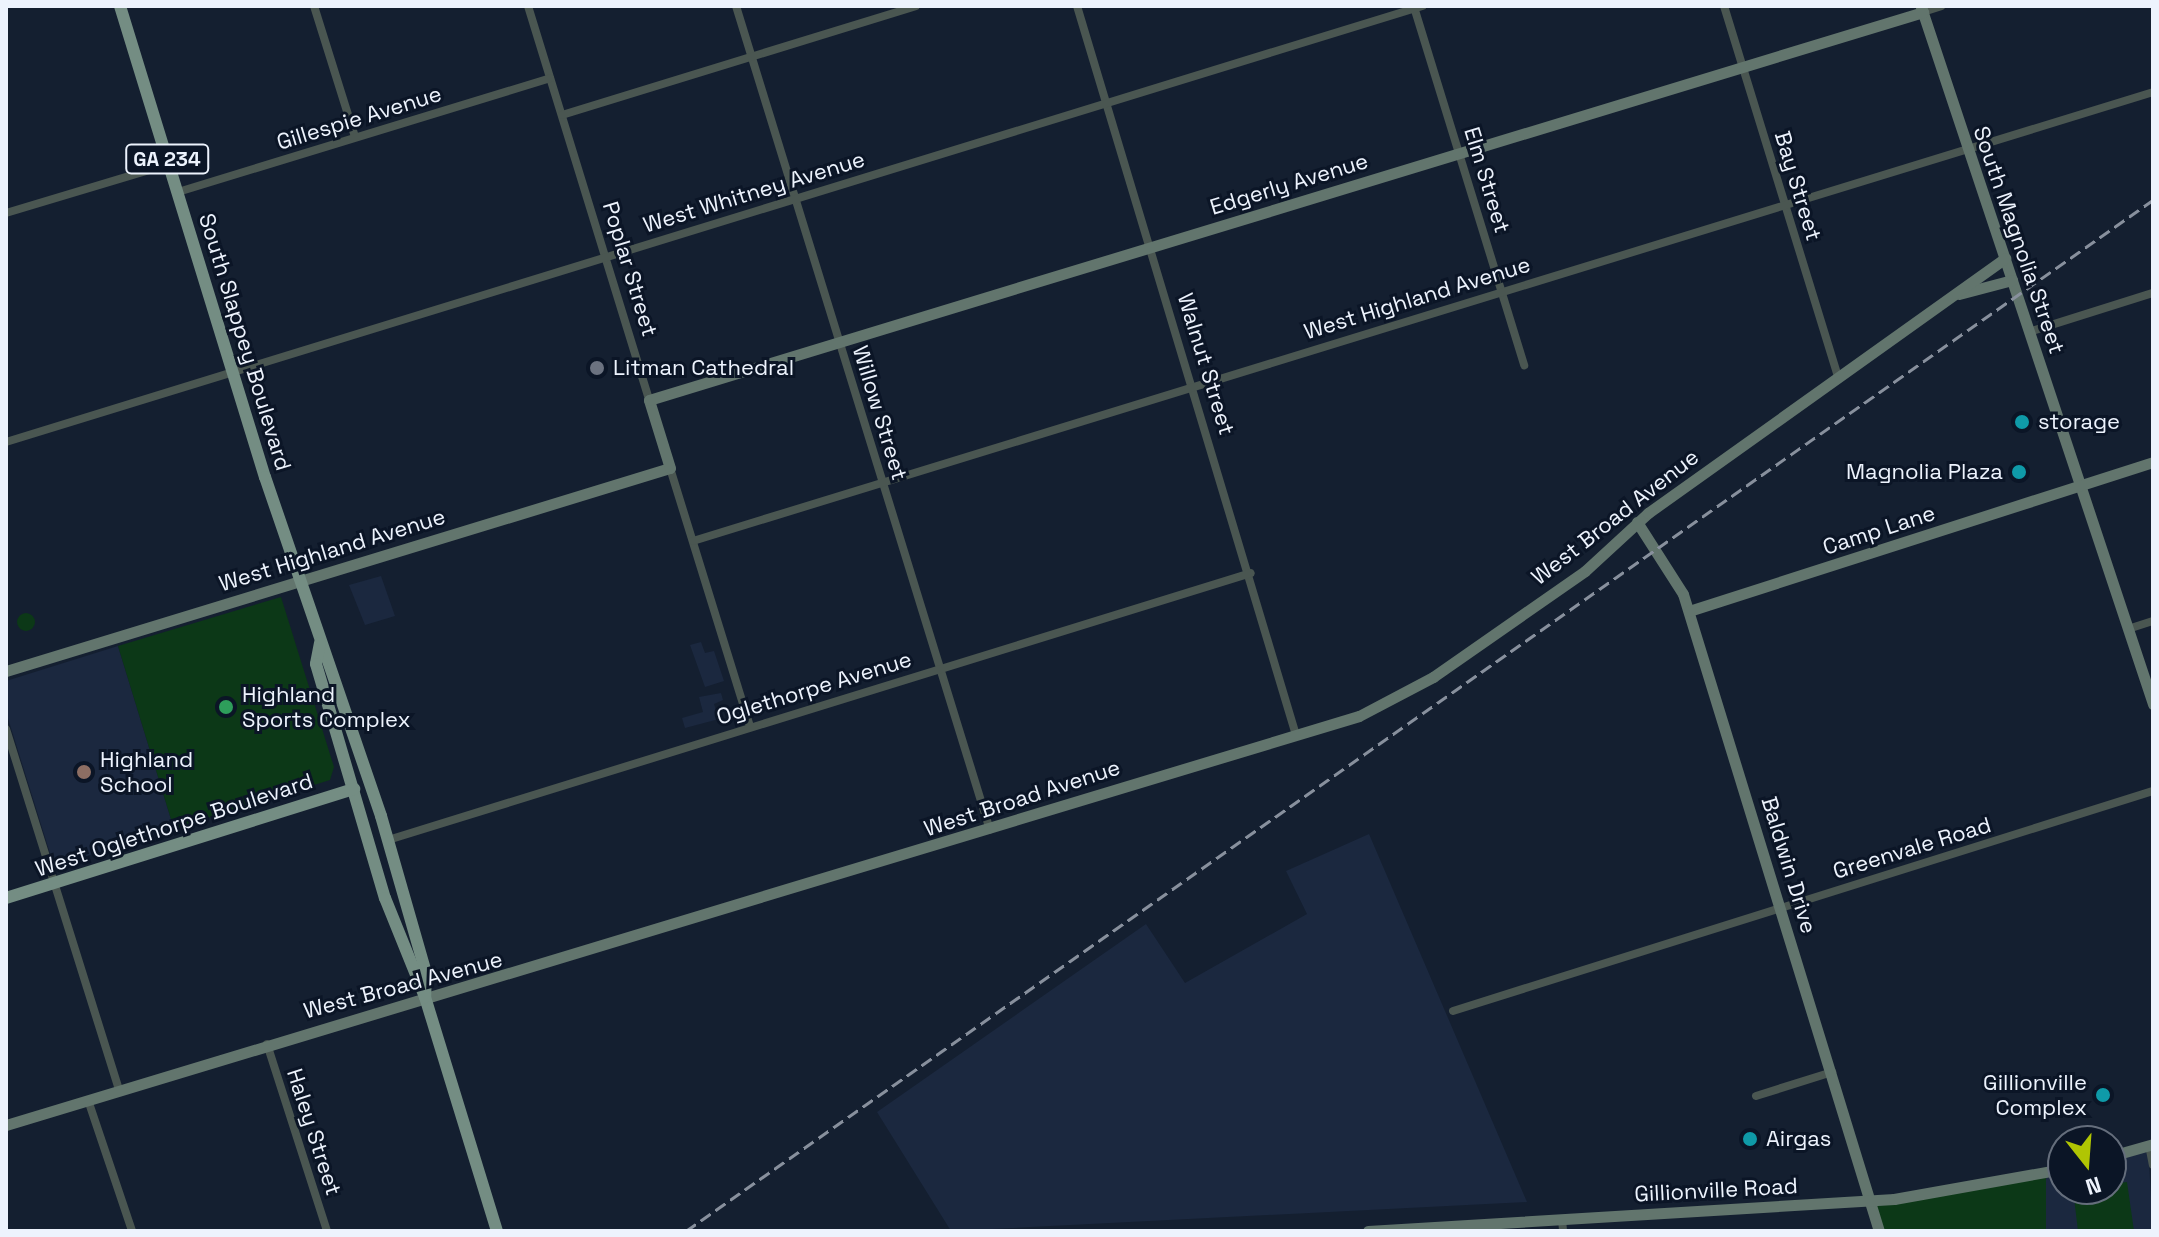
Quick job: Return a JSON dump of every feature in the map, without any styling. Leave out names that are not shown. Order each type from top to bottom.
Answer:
[{"type":"main road","name":"South Slappey Boulevard","points":[[120,6],[320,643],[377,802],[426,973],[425,997]]},
{"type":"main road","name":"South Slappey Boulevard","points":[[320,643],[316,664],[412,979],[425,997]]},
{"type":"main road","points":[[362,757],[354,789],[381,816]]},
{"type":"main road","name":"West Oglethorpe Boulevard","points":[[6,898],[354,789]]},
{"type":"main road","points":[[425,997],[497,1231]]},
{"type":"street","points":[[314,6],[355,137]]},
{"type":"street","name":"Poplar Street","points":[[528,6],[750,727]]},
{"type":"street","name":"Willow Street","points":[[736,6],[798,198],[839,342],[990,830]]},
{"type":"street","points":[[562,115],[916,6]]},
{"type":"street","name":"Walnut Street","points":[[1077,6],[1251,573],[1296,735]]},
{"type":"street","name":"Bay Street","points":[[1724,6],[1838,377]]},
{"type":"street","name":"Edgerly Avenue","points":[[649,400],[1743,67],[1922,9],[1941,6]]},
{"type":"street","name":"West Whitney Avenue","points":[[6,442],[1417,7]]},
{"type":"street","name":"Elm Street","points":[[1417,7],[1524,365]]},
{"type":"street","name":"South Magnolia Street","points":[[1922,9],[2153,704]]},
{"type":"street","name":"Gillespie Avenue","points":[[178,192],[550,78]]},
{"type":"street","name":"West Highland Avenue","points":[[693,541],[1503,294],[1967,146],[2153,92]]},
{"type":"street","points":[[6,213],[169,164]]},
{"type":"street","name":"West Broad Avenue","points":[[6,1125],[425,997],[550,966],[1359,716],[1433,677],[1601,559],[1637,522],[2005,258]]},
{"type":"street","name":"West Broad Avenue","points":[[1947,300],[2012,280]]},
{"type":"street","points":[[2029,332],[2153,293]]},
{"type":"street","points":[[2081,487],[2153,462]]},
{"type":"street","name":"West Highland Avenue","points":[[6,671],[670,468]]},
{"type":"street","name":"Camp Lane","points":[[1689,611],[2081,487]]},
{"type":"street","name":"Baldwin Drive","points":[[1637,522],[1669,564],[1689,611],[1874,1201],[1879,1231]]},
{"type":"street","name":"Oglethorpe Avenue","points":[[388,840],[1251,573]]},
{"type":"street","points":[[2128,629],[2153,621]]},
{"type":"street","points":[[6,729],[119,1090]]},
{"type":"street","name":"Greenvale Road","points":[[1453,1011],[2153,791]]},
{"type":"street","name":"Haley Street","points":[[267,1044],[327,1231]]},
{"type":"street","points":[[1756,1096],[1833,1071]]},
{"type":"street","points":[[88,1100],[132,1231]]},
{"type":"street","points":[[2127,1151],[2151,1144],[2153,1165]]},
{"type":"street","name":"Gillionville Road","points":[[1368,1231],[1563,1225],[1874,1201],[2047,1172]]},
{"type":"shaded area","points":[[381,576],[395,616],[365,625],[349,585]]},
{"type":"shaded area","points":[[701,642],[705,653],[714,651],[724,681],[705,687],[690,645]]},
{"type":"shaded area","points":[[118,646],[174,829],[54,866],[6,712],[6,681]]},
{"type":"shaded area","points":[[721,693],[723,700],[714,704],[719,719],[685,728],[682,718],[703,712],[699,697]]},
{"type":"shaded area","points":[[1369,834],[1527,1202],[951,1231],[877,1112],[1146,924],[1185,983],[1307,914],[1286,871]]},
{"type":"shaded area","points":[[2148,1146],[2153,1231],[2046,1231],[2046,1175],[2047,1205],[2127,1205],[2127,1152]]},
{"type":"green space","name":"Highland Sports Complex","points":[[281,597],[334,767],[330,780],[174,829],[118,646]]},
{"type":"green space","points":[[26,613],[35,622],[26,631],[17,622]]},
{"type":"green space","points":[[2046,1175],[2046,1231],[1880,1231],[1875,1202]]},
{"type":"green space","points":[[2127,1182],[2134,1231],[2078,1231],[2075,1205],[2127,1205]]},
{"type":"railway","points":[[686,1231],[2153,200]]},
{"type":"place","name":"Litman Cathedral","points":[[597,368]]},
{"type":"place","name":"storage","points":[[2022,422]]},
{"type":"place","name":"Magnolia Plaza","points":[[2019,472]]},
{"type":"place","name":"Highland Sports Complex","points":[[226,707]]},
{"type":"place","name":"Highland School","points":[[84,772]]},
{"type":"place","name":"Gillionville Complex","points":[[2103,1095]]},
{"type":"place","name":"Airgas","points":[[1750,1139]]}]
